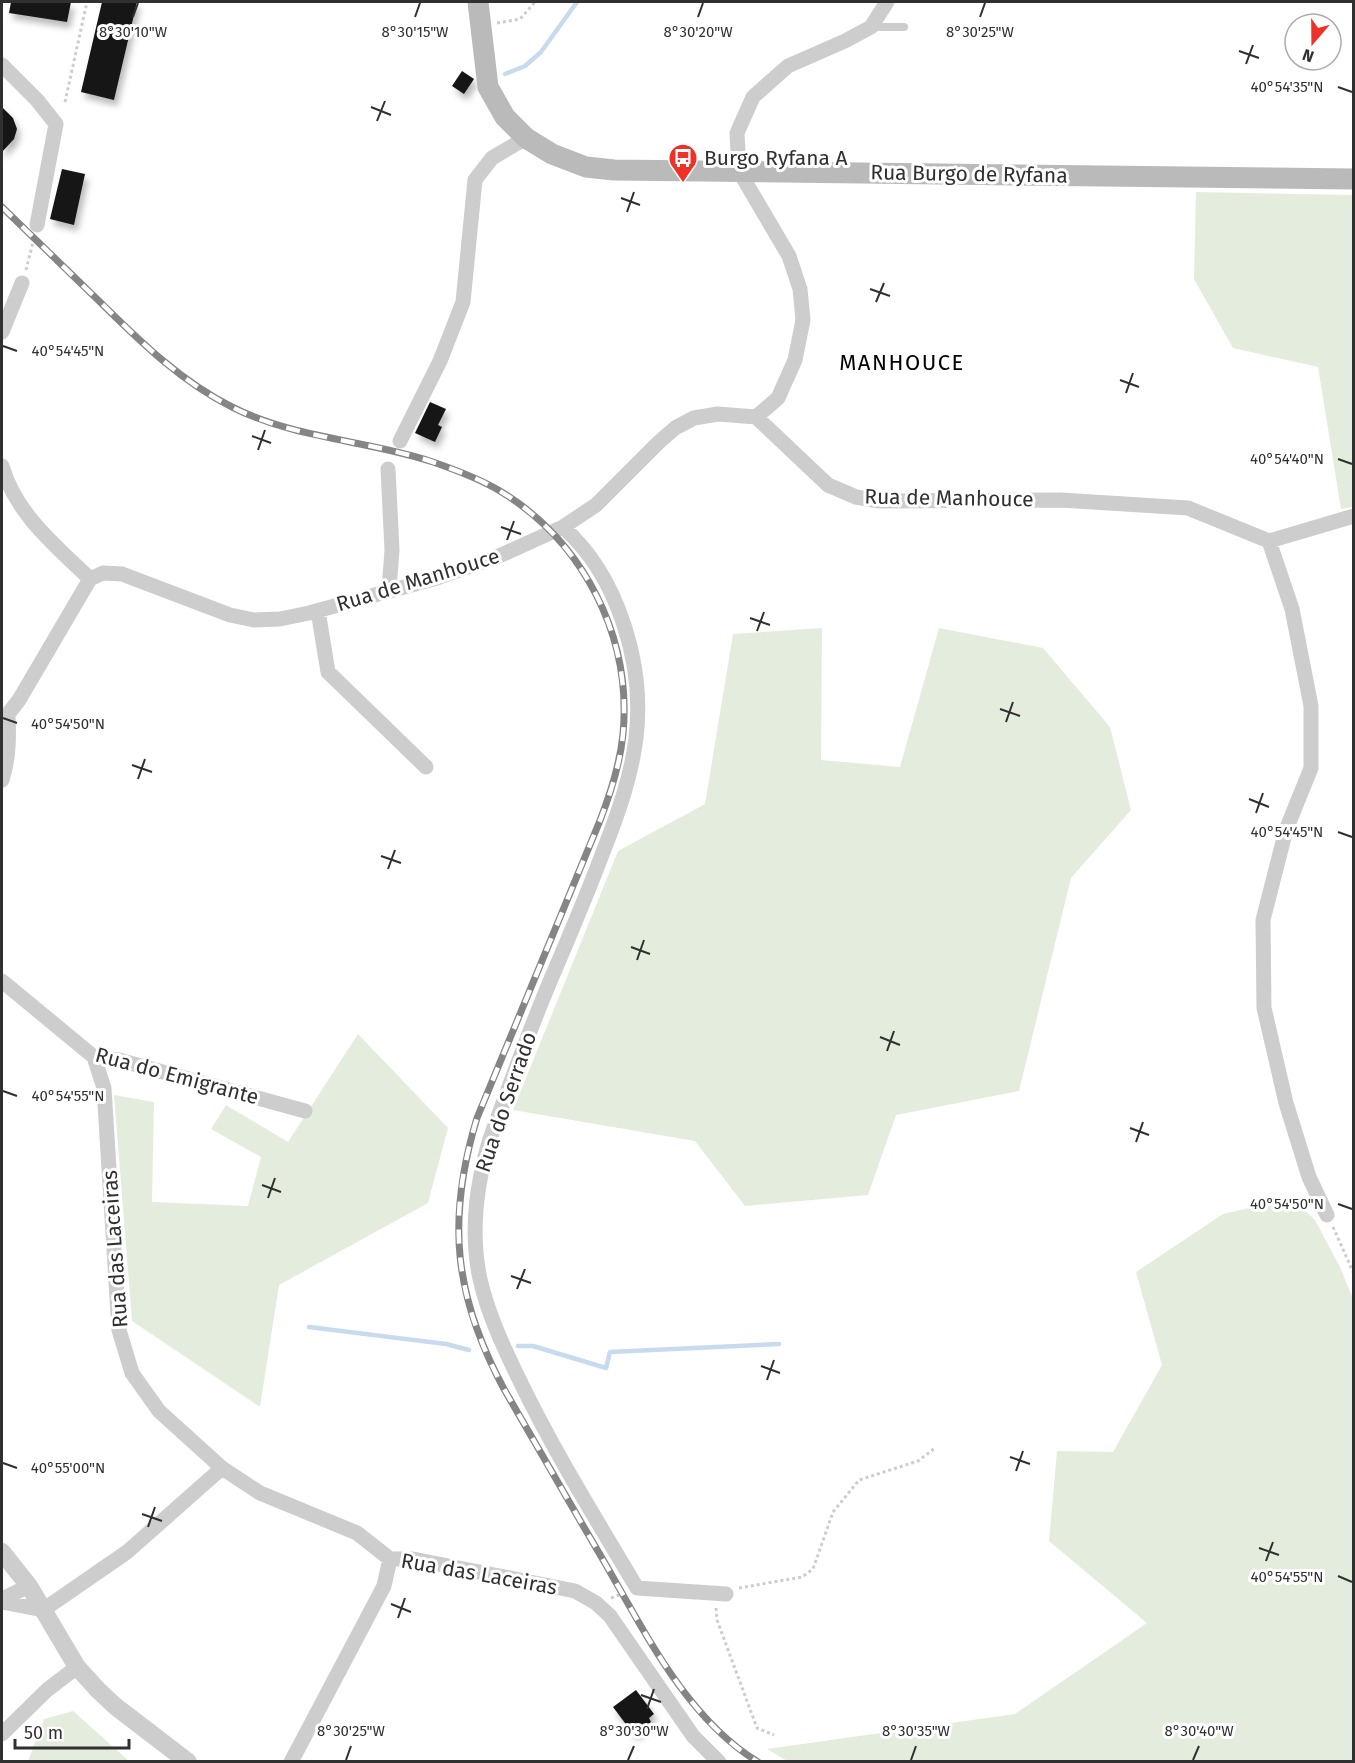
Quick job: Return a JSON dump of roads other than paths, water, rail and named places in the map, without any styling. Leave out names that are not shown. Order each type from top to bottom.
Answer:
[{"type":"main road","name":"Rua Burgo de Ryfana","points":[[478,2],[488,87],[505,117],[526,138],[552,154],[586,167],[614,170],[1353,179]]},
{"type":"street","points":[[756,417],[778,398],[795,360],[803,320],[800,289],[789,256],[739,171],[737,133],[753,97],[788,66],[871,27],[886,2]]},
{"type":"street","points":[[2,65],[37,100],[56,124],[37,225]]},
{"type":"street","points":[[400,441],[440,361],[463,302],[475,180],[492,158],[526,138]]},
{"type":"street","points":[[2,332],[22,283]]},
{"type":"street","name":"Rua de Manhouce","points":[[90,579],[103,573],[122,574],[230,615],[254,620],[280,619],[318,610],[437,578],[499,556],[563,528],[596,505],[675,428],[694,418],[718,414],[756,417],[828,485],[856,496],[879,501],[1060,500],[1188,508],[1269,541]]},
{"type":"street","points":[[2,466],[6,482],[33,524],[90,579],[19,700],[5,715],[9,741],[7,764],[2,780]]},
{"type":"street","points":[[388,469],[392,550],[389,590]]},
{"type":"street","points":[[1327,1215],[1310,1177],[1286,1103],[1264,1008],[1263,920],[1286,830],[1311,768],[1311,706],[1292,609],[1269,541],[1353,516]]},
{"type":"street","name":"Rua do Serrado","points":[[563,528],[598,567],[626,630],[636,678],[638,724],[636,748],[632,770],[618,814],[546,991],[490,1139],[478,1185],[476,1208],[480,1278],[493,1322],[526,1395],[637,1588],[721,1594]]},
{"type":"street","points":[[318,610],[328,672],[426,767]]},
{"type":"street","name":"Rua do Emigrante","points":[[2,981],[93,1057],[119,1059],[305,1111]]},
{"type":"street","name":"Rua das Laceiras","points":[[93,1057],[104,1088],[119,1330],[132,1373],[159,1411],[222,1468],[260,1493],[357,1533],[390,1559],[413,1558],[575,1591],[596,1603],[610,1616],[693,1736],[719,1761]]},
{"type":"street","points":[[2,1600],[43,1610],[127,1552],[222,1468]]},
{"type":"street","points":[[2,1552],[29,1586],[77,1667],[115,1706],[188,1761]]},
{"type":"street","points":[[291,1761],[384,1586],[390,1559]]},
{"type":"street","points":[[2,1600],[29,1586]]},
{"type":"street","points":[[2,1734],[47,1690],[77,1667]]},
{"type":"lane","points":[[871,27],[904,27]]},
{"type":"waterway","points":[[505,74],[525,66],[541,52],[577,2]]},
{"type":"waterway","points":[[309,1327],[446,1344],[469,1350]]},
{"type":"waterway","points":[[518,1346],[533,1346],[606,1368],[610,1352],[779,1344]]},
{"type":"railway","points":[[2,207],[145,345],[178,373],[213,397],[256,418],[281,426],[433,462],[500,491],[530,512],[556,537],[578,565],[596,595],[610,628],[619,662],[624,698],[620,757],[599,823],[477,1118],[461,1190],[460,1257],[465,1289],[474,1322],[487,1355],[504,1389],[651,1642],[668,1670],[709,1721],[732,1743],[758,1762]]},
{"type":"place","name":"Burgo Ryfana A","points":[[683,184]]},
{"type":"district","name":"MANHOUCE","points":[[902,362]]}]
